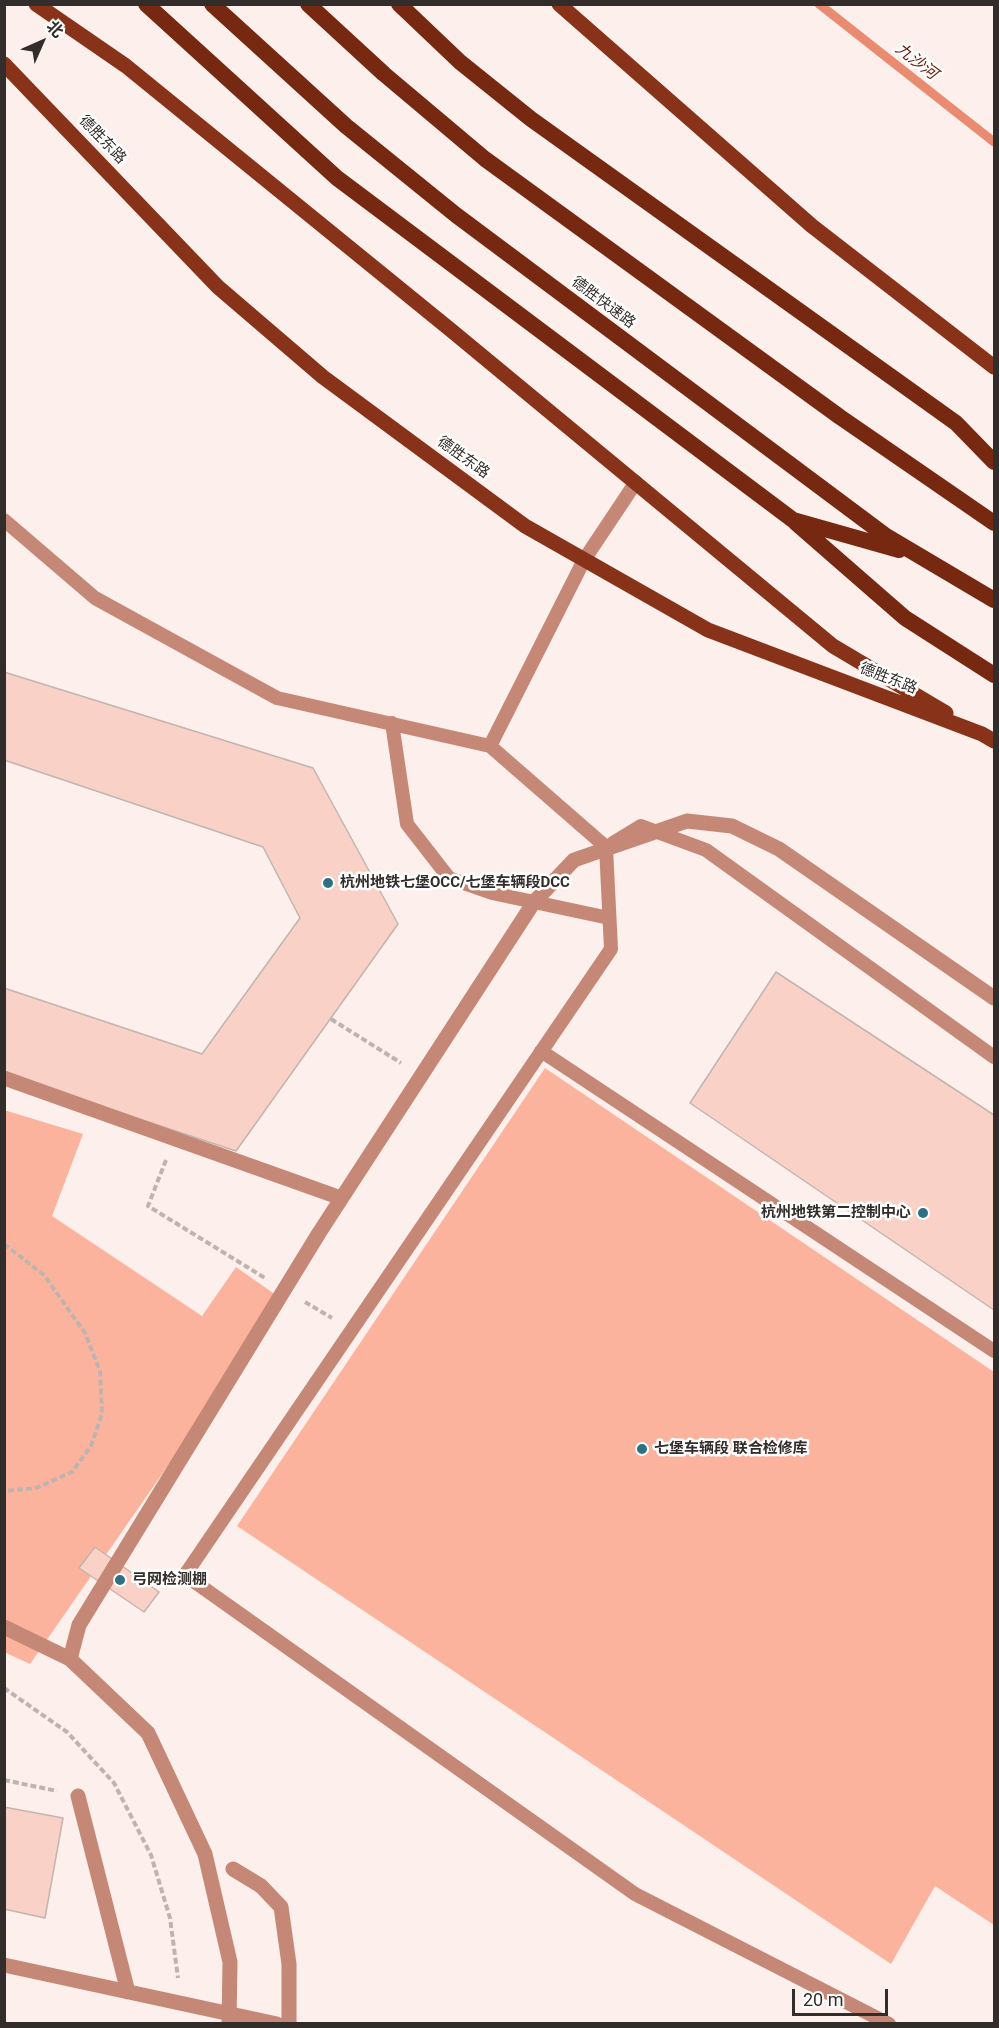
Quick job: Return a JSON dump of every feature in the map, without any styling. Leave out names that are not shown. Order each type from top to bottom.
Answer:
[{"type":"highway","points":[[146,4],[337,178],[793,520],[905,618],[994,675]]},
{"type":"highway","name":"德胜快速路","points":[[212,4],[346,126],[456,215],[886,536],[994,600]]},
{"type":"highway","points":[[308,4],[384,74],[485,159],[840,417],[994,523]]},
{"type":"highway","points":[[399,4],[460,62],[531,119],[956,423],[994,444]]},
{"type":"highway","points":[[956,423],[994,462]]},
{"type":"highway","points":[[793,520],[924,557]]},
{"type":"main road","points":[[36,4],[126,66],[636,482],[833,646],[988,738]]},
{"type":"main road","points":[[559,4],[812,226],[994,367]]},
{"type":"main road","name":"德胜东路","points":[[4,64],[218,287],[323,377],[525,526],[708,630],[988,738]]},
{"type":"street","points":[[70,1659],[79,1625],[341,1198],[534,902],[574,860],[687,821],[732,826],[779,849],[994,998]]},
{"type":"street","points":[[4,1078],[341,1198]]},
{"type":"street","points":[[4,1627],[70,1659],[148,1733],[205,1854],[230,1962],[229,2024]]},
{"type":"street","points":[[78,1796],[128,1992]]},
{"type":"street","points":[[233,1869],[261,1886],[281,1907],[289,1964],[289,2024]]},
{"type":"street","points":[[4,1965],[277,2024]]},
{"type":"lane","points":[[490,746],[584,560],[636,482]]},
{"type":"lane","points":[[4,520],[95,598],[277,698],[490,746],[606,847],[611,949],[185,1575],[635,1894],[889,2024]]},
{"type":"lane","points":[[392,723],[407,824],[448,878],[492,893],[609,918]]},
{"type":"lane","points":[[606,847],[641,826],[706,850],[994,1057]]},
{"type":"lane","points":[[541,1051],[994,1351]]},
{"type":"path","points":[[331,1019],[420,1075]]},
{"type":"path","points":[[168,1153],[147,1206],[270,1281]]},
{"type":"path","points":[[4,1244],[44,1275],[85,1333],[100,1371],[102,1414],[90,1446],[72,1472],[36,1488],[4,1491]]},
{"type":"path","points":[[301,1299],[332,1318],[339,1309]]},
{"type":"path","points":[[4,1688],[67,1732],[114,1783],[151,1855],[171,1918],[181,2003]]},
{"type":"path","points":[[4,1780],[78,1796]]},
{"type":"shaded area","name":"七堡车辆段 联合检修库","points":[[545,1068],[994,1372],[994,1925],[935,1886],[891,1964],[237,1526]]},
{"type":"shaded area","points":[[4,1110],[83,1134],[52,1216],[202,1316],[236,1267],[283,1300],[30,1664],[4,1652]]},
{"type":"building","name":"杭州地铁七堡OCC/七堡车辆段DCC","points":[[4,672],[313,768],[398,924],[236,1151],[4,1074],[4,988],[202,1054],[300,918],[263,847],[4,760]]},
{"type":"building","name":"杭州地铁第二控制中心","points":[[776,972],[994,1115],[994,1310],[690,1103]]},
{"type":"building","name":"弓网检测棚","points":[[95,1547],[159,1592],[144,1612],[79,1568]]},
{"type":"building","points":[[4,1807],[63,1818],[45,1918],[4,1909]]},
{"type":"waterway","name":"九沙河","points":[[819,4],[994,142]]},
{"type":"place","name":"杭州地铁七堡OCC/七堡车辆段DCC","points":[[328,883]]},
{"type":"place","name":"杭州地铁第二控制中心","points":[[923,1213]]},
{"type":"place","name":"七堡车辆段 联合检修库","points":[[642,1449]]},
{"type":"place","name":"弓网检测棚","points":[[120,1580]]}]
